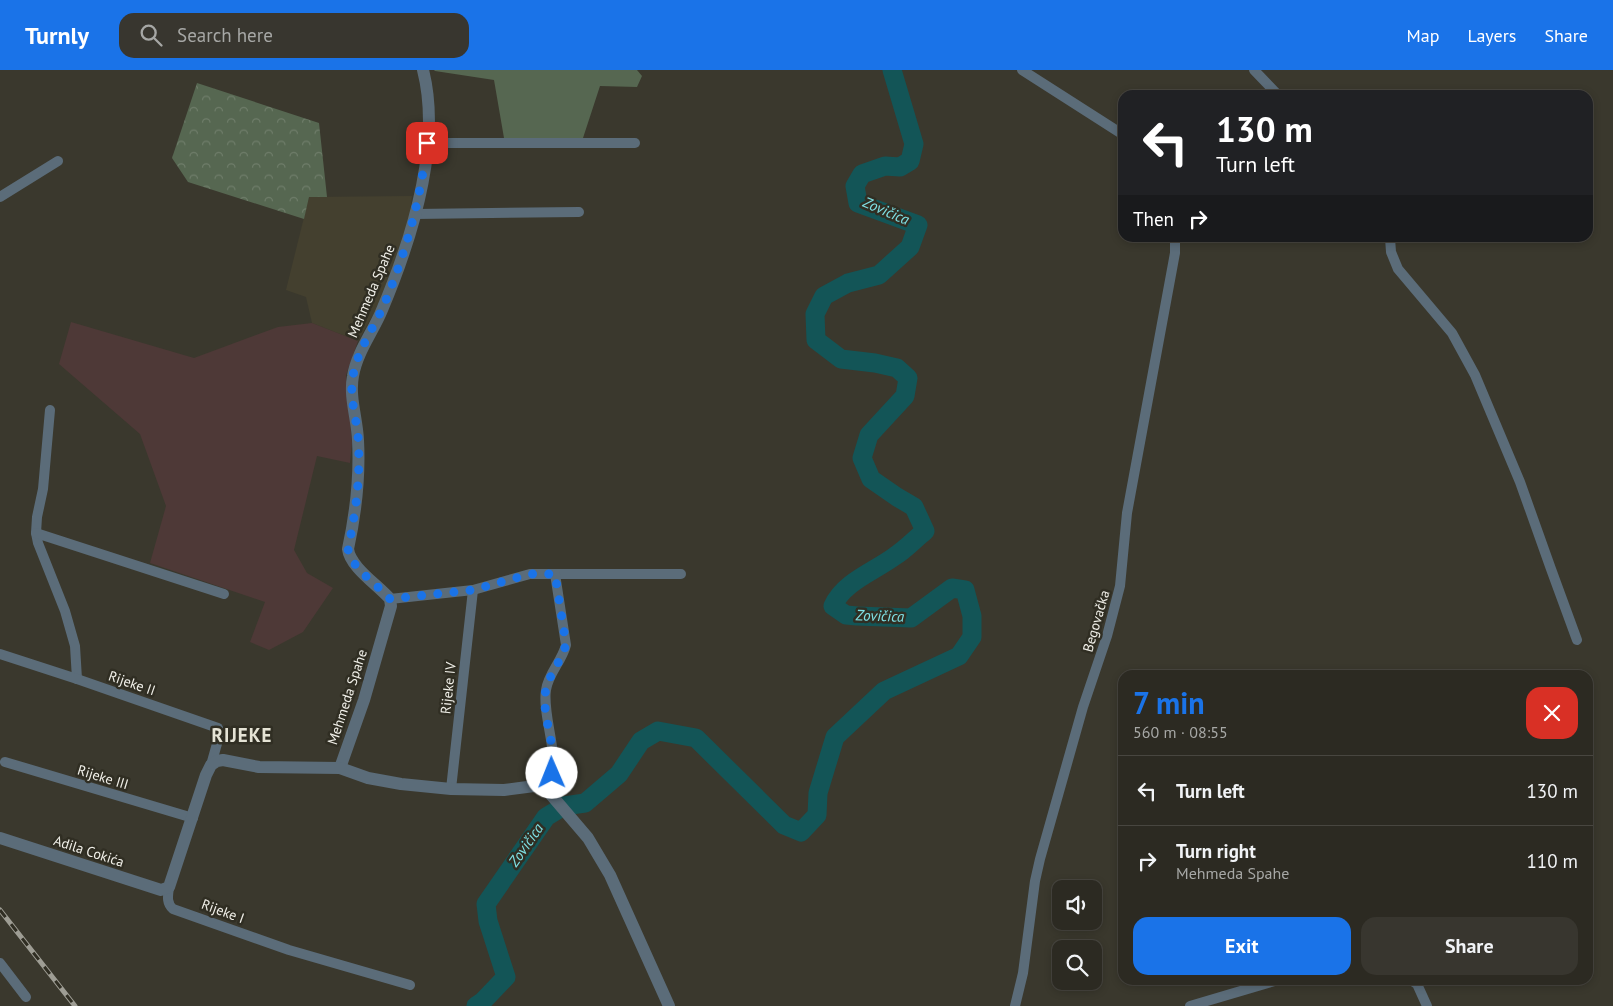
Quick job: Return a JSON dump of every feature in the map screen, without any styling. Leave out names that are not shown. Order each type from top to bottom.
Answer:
[{"type":"street","name":"Mehmeda Spahe","points":[[340,768],[364,700],[390,612],[390,599],[353,563],[349,555],[348,549],[358,498],[359,473],[358,438],[351,389],[353,374],[360,354],[381,312],[400,266],[422,181],[427,143],[429,97],[423,70]]},
{"type":"street","points":[[1022,70],[1118,131]]},
{"type":"street","points":[[1254,70],[1273,90]]},
{"type":"street","points":[[427,143],[635,143]]},
{"type":"street","points":[[0,198],[58,161]]},
{"type":"street","points":[[414,214],[579,212]]},
{"type":"street","name":"Begovačka","points":[[1015,1006],[1023,973],[1034,881],[1083,707],[1107,636],[1120,586],[1126,513],[1175,253],[1175,242]]},
{"type":"street","points":[[1390,242],[1391,252],[1398,269],[1452,333],[1475,375],[1520,482],[1577,640]]},
{"type":"street","points":[[50,410],[43,489],[36,533],[38,544],[65,611],[75,646],[77,678]]},
{"type":"street","points":[[36,533],[224,594]]},
{"type":"street","points":[[390,599],[473,590],[530,574],[681,574]]},
{"type":"street","points":[[544,787],[553,766],[544,706],[546,688],[548,681],[563,656],[566,644],[555,574]]},
{"type":"street","name":"Rijeke IV","points":[[451,789],[473,590]]},
{"type":"street","name":"Rijeke II","points":[[0,654],[77,678],[218,728],[220,733],[212,765]]},
{"type":"street","points":[[169,887],[206,775],[217,761],[223,760],[259,767],[340,768],[376,780],[451,789],[504,790],[544,787]]},
{"type":"street","name":"Rijeke III","points":[[5,762],[193,818]]},
{"type":"street","points":[[544,787],[588,838],[610,875],[669,1006]]},
{"type":"street","name":"Adila Cokića","points":[[0,838],[161,890],[169,887]]},
{"type":"street","name":"Rijeke I","points":[[169,887],[168,899],[173,909],[289,950],[410,985]]},
{"type":"street","points":[[0,963],[26,997]]},
{"type":"street","points":[[1190,1006],[1261,985]]},
{"type":"street","points":[[1417,985],[1427,1006]]},
{"type":"shaded area","points":[[412,196],[409,223],[384,296],[358,341],[312,323],[306,297],[286,290],[309,197]]},
{"type":"shaded area","points":[[71,322],[194,358],[278,327],[312,323],[358,341],[346,375],[352,443],[350,463],[317,456],[294,550],[307,573],[333,588],[303,632],[269,650],[250,642],[265,602],[150,563],[166,506],[140,434],[59,364]]},
{"type":"green space","points":[[434,70],[637,70],[642,76],[637,87],[600,86],[583,138],[504,138],[494,80]]},
{"type":"green space","points":[[197,83],[319,123],[327,197],[309,197],[304,219],[188,182],[172,158]]},
{"type":"waterway","name":"Zovičica","points":[[476,1006],[506,977],[488,921],[486,904],[546,817],[564,806],[585,803],[619,774],[641,741],[658,731],[696,738],[784,825],[801,832],[817,815],[818,793],[835,737],[884,691],[959,656],[972,637],[972,616],[965,590],[952,588],[911,618],[846,615],[833,606],[844,590],[899,553],[925,531],[914,507],[871,479],[862,458],[869,435],[905,396],[908,378],[897,368],[841,359],[816,340],[815,314],[824,296],[848,283],[879,275],[910,247],[918,225],[858,203],[855,186],[862,174],[885,166],[900,167],[910,161],[914,144],[892,70]]},
{"type":"railway","points":[[0,910],[75,1006]]},
{"type":"district","name":"RIJEKE","points":[[242,735]]},
{"type":"route","points":[[427,143],[420,192],[400,266],[381,312],[360,354],[353,374],[351,389],[356,414],[359,473],[358,498],[348,549],[349,555],[353,563],[390,599],[473,590],[530,574],[555,574],[566,644],[563,656],[548,681],[544,706],[553,759],[552,773]]}]
